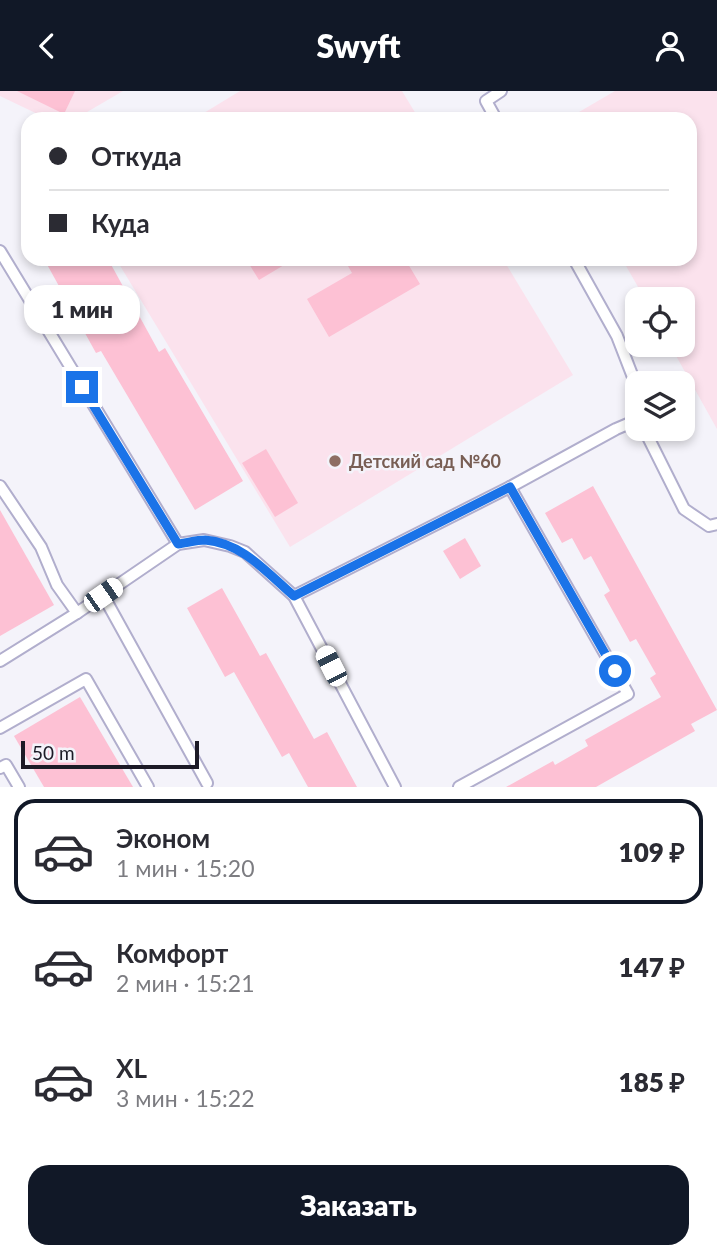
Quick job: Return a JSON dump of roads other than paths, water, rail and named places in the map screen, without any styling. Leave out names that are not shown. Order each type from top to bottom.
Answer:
[{"type":"lane","points":[[492,112],[483,96],[501,91]]},
{"type":"lane","points":[[0,251],[178,544]]},
{"type":"lane","points":[[578,266],[617,336],[631,371]]},
{"type":"lane","points":[[294,596],[510,487],[625,425]]},
{"type":"lane","points":[[650,441],[684,509],[709,526],[717,524]]},
{"type":"lane","points":[[0,487],[41,547],[57,585],[77,613]]},
{"type":"lane","points":[[459,786],[628,694],[510,487]]},
{"type":"lane","points":[[0,661],[77,613],[178,544],[204,540],[230,546],[245,552],[294,596],[395,786]]},
{"type":"lane","points":[[103,595],[207,783]]},
{"type":"lane","points":[[0,728],[86,679],[148,786]]},
{"type":"lane","points":[[0,754],[3,767],[19,786]]},
{"type":"place","name":"Детский сад №60","points":[[335,461]]}]
